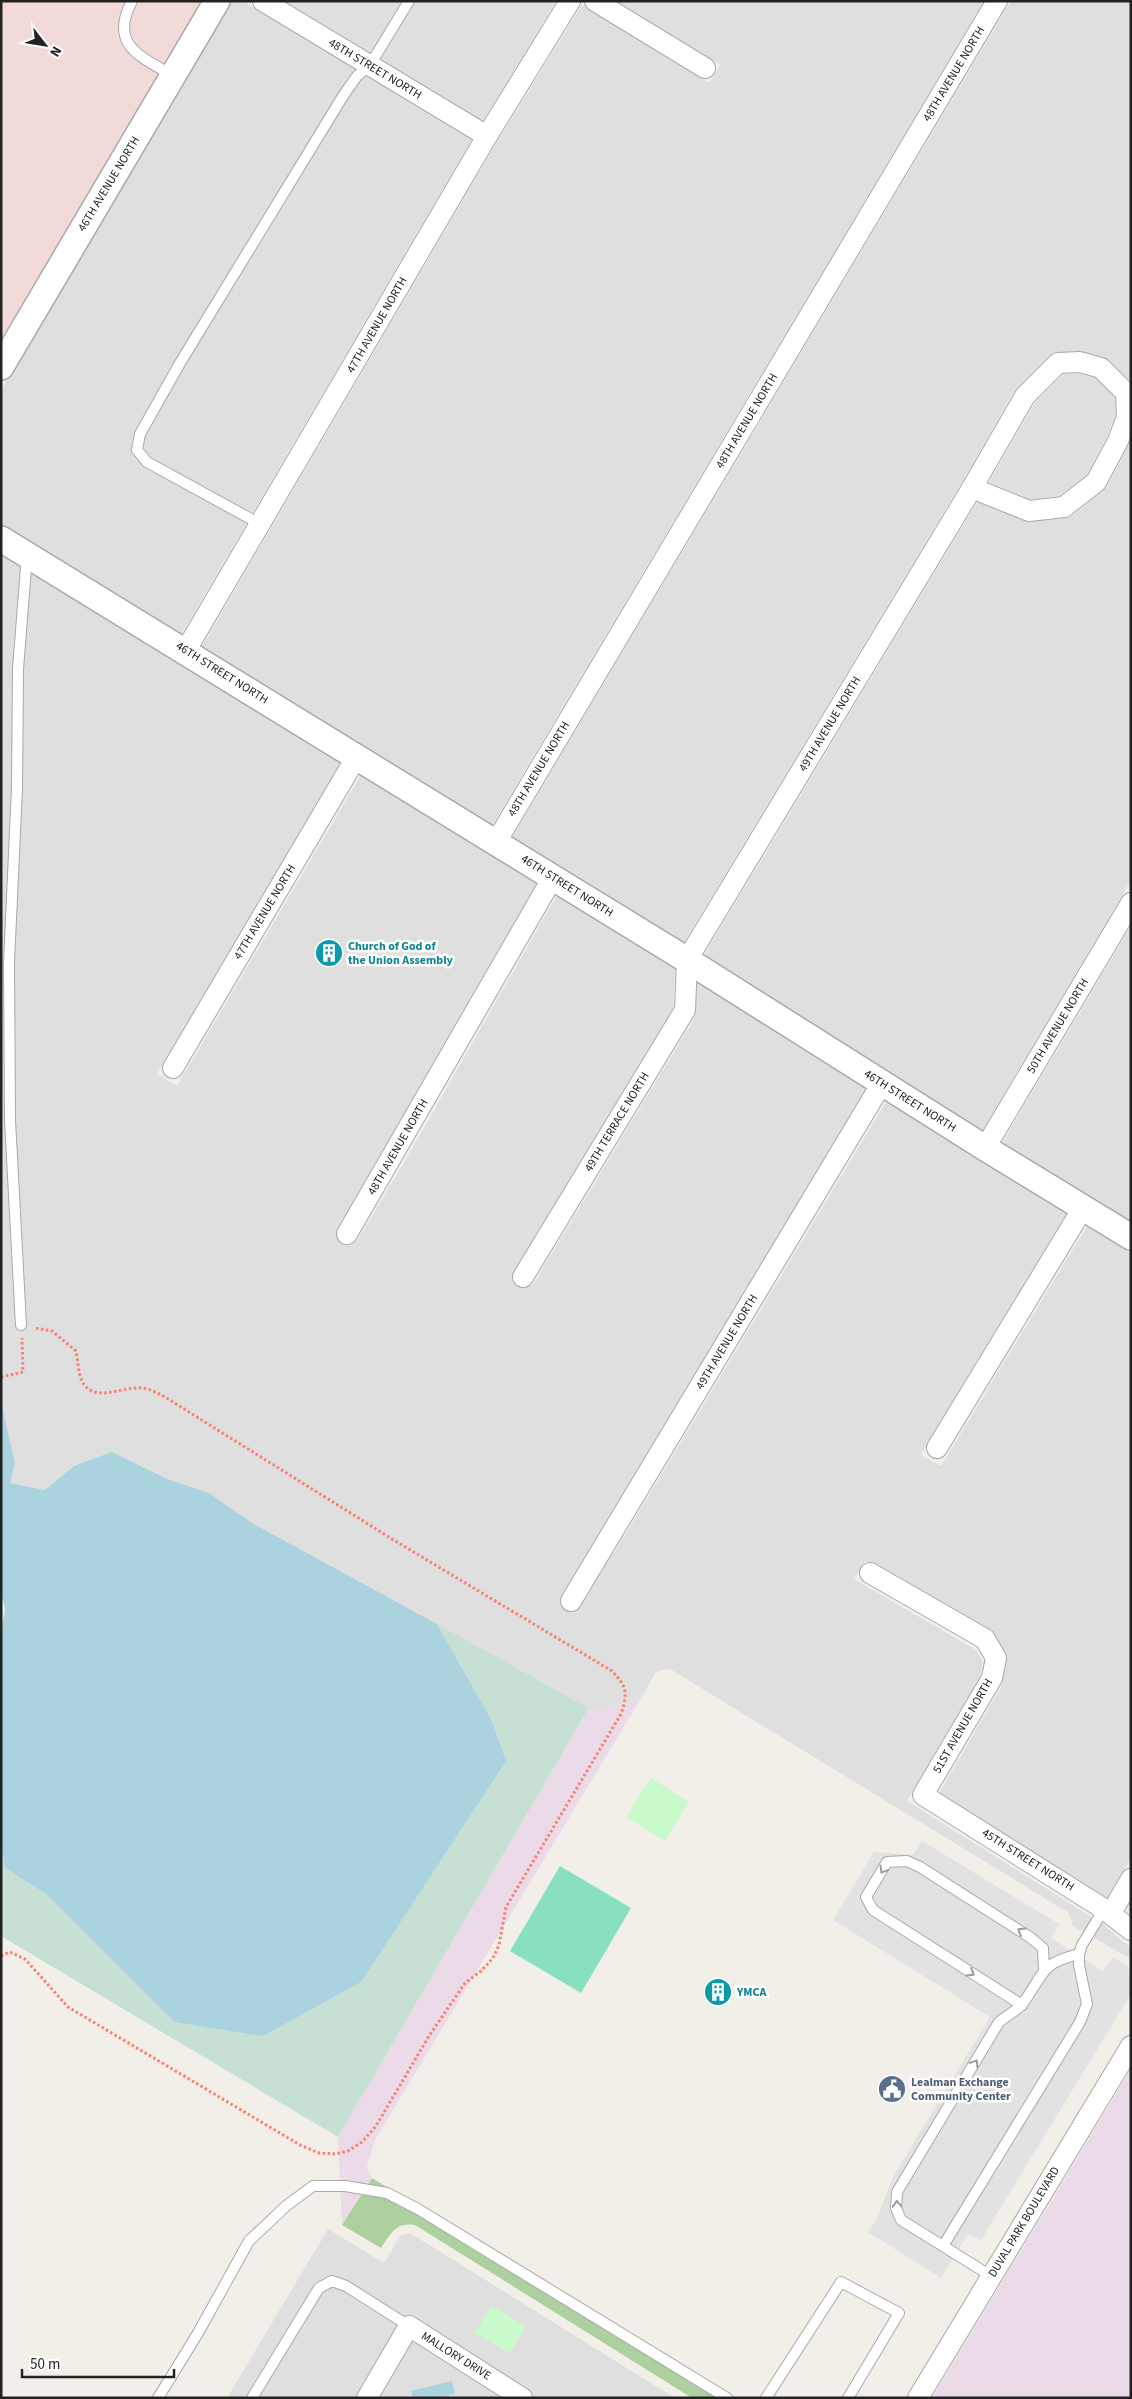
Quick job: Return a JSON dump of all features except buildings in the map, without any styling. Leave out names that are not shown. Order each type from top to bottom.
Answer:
[{"type":"street","name":"46TH AVENUE NORTH","points":[[1,366],[217,1]]},
{"type":"street","name":"48TH STREET NORTH","points":[[264,1],[487,136]]},
{"type":"street","name":"47TH AVENUE NORTH","points":[[186,650],[487,136],[570,1]]},
{"type":"street","points":[[595,1],[704,68]]},
{"type":"street","name":"48TH AVENUE NORTH","points":[[496,842],[998,1]]},
{"type":"street","name":"49TH AVENUE NORTH","points":[[687,960],[972,488],[1025,396],[1058,364],[1080,362],[1101,368],[1126,393],[1128,418],[1096,482],[1064,507],[1029,511],[972,488]]},
{"type":"street","name":"46TH STREET NORTH","points":[[1,539],[186,650],[1131,1237]]},
{"type":"street","name":"47TH AVENUE NORTH","points":[[173,1068],[357,756]]},
{"type":"street","name":"48TH AVENUE NORTH","points":[[347,1234],[553,877]]},
{"type":"street","name":"50TH AVENUE NORTH","points":[[986,1148],[1131,903]]},
{"type":"street","name":"49TH TERRACE NORTH","points":[[523,1277],[685,1010],[687,960]]},
{"type":"street","name":"49TH AVENUE NORTH","points":[[571,1601],[882,1083]]},
{"type":"street","points":[[937,1448],[1083,1208]]},
{"type":"street","name":"51ST AVENUE NORTH","points":[[870,1573],[985,1640],[996,1658],[992,1678],[923,1795]]},
{"type":"street","name":"45TH STREET NORTH","points":[[923,1795],[1108,1911],[1131,1930]]},
{"type":"street","points":[[1108,1911],[1131,1879]]},
{"type":"street","name":"DUVAL PARK BOULEVARD","points":[[918,2398],[1131,2046]]},
{"type":"street","name":"MALLORY DRIVE","points":[[367,2398],[410,2326],[522,2398]]},
{"type":"lane","points":[[132,1],[123,24],[126,40],[134,51],[173,76]]},
{"type":"lane","points":[[260,524],[147,462],[137,450],[140,434],[180,363],[343,96],[357,76],[370,65],[409,1]]},
{"type":"lane","points":[[21,1325],[10,1120],[9,962],[17,788],[18,669],[27,554]]},
{"type":"lane","points":[[1022,2005],[873,1910],[866,1897],[887,1862],[907,1861],[920,1867],[1031,1938],[1043,1948],[1044,1969]]},
{"type":"lane","points":[[942,2246],[1080,2022],[1087,2004],[1079,1965],[1079,1954],[1082,1945],[1108,1911]]},
{"type":"lane","points":[[991,2276],[901,2220],[896,2208],[897,2192],[999,2022],[1022,2005],[1044,1969],[1062,1958],[1079,1954]]},
{"type":"lane","points":[[158,2398],[198,2333],[250,2241],[286,2206],[313,2186],[345,2186],[386,2193],[418,2209],[728,2398]]},
{"type":"lane","points":[[252,2398],[319,2288],[332,2281],[346,2286],[410,2326]]},
{"type":"lane","points":[[766,2398],[841,2282],[899,2313],[848,2398]]},
{"type":"path","points":[[1,1377],[13,1376],[23,1372],[21,1325],[52,1331],[76,1351],[82,1381],[96,1393],[110,1393],[136,1388],[150,1390],[165,1397],[392,1539],[612,1671],[624,1683],[626,1698],[621,1714],[506,1907],[498,1945],[493,1958],[481,1971],[465,1983],[376,2126],[362,2142],[348,2151],[335,2154],[319,2153],[300,2145],[68,2007],[25,1959],[10,1952],[1,1956]]},
{"type":"shaded area","points":[[1,1],[203,1],[1,343]]},
{"type":"shaded area","points":[[231,1],[243,1],[472,139],[181,635],[1,527],[1,390]]},
{"type":"shaded area","points":[[284,1],[556,1],[483,121]]},
{"type":"shaded area","points":[[615,1],[984,1],[491,827],[201,648],[497,142],[582,5],[709,83],[720,65]]},
{"type":"shaded area","points":[[1011,1],[1131,1],[1131,382],[1104,358],[1082,352],[1056,353],[1049,356],[1015,390],[962,482],[683,944],[511,839]]},
{"type":"shaded area","points":[[1080,373],[1096,377],[1115,397],[1116,415],[1108,435],[1087,475],[1059,496],[1030,500],[989,483],[1035,403],[1064,374]]},
{"type":"shaded area","points":[[1131,441],[1131,880],[981,1133],[703,957],[978,501],[1025,521],[1072,516],[1106,488]]},
{"type":"shaded area","points":[[1,555],[341,763],[157,1074],[177,1086],[361,775],[537,883],[339,1229],[357,1241],[557,895],[675,968],[673,1009],[513,1273],[532,1286],[694,1019],[697,982],[866,1089],[594,1542],[614,1553],[886,1102],[1067,1214],[921,1455],[941,1466],[1087,1226],[1131,1253],[1131,1858],[1106,1901],[938,1795],[1001,1687],[1006,1664],[1005,1657],[990,1634],[865,1561],[854,1579],[976,1650],[983,1662],[980,1677],[907,1801],[1104,1925],[1131,1948],[1131,1959],[1073,1926],[1069,1913],[670,1669],[656,1672],[640,1700],[587,1712],[589,1708],[252,1523],[209,1493],[167,1479],[74,1466],[45,1490],[9,1483],[15,1463],[1,1402]]},
{"type":"shaded area","points":[[1131,926],[1131,1224],[1001,1145]]},
{"type":"shaded area","points":[[640,1700],[375,2140],[367,2167],[372,2178],[342,2225],[338,2137],[587,1712]]},
{"type":"shaded area","points":[[922,1841],[1059,1924],[1051,1938],[1103,1971],[1113,1957],[1128,1967],[1131,1978],[1131,1994],[981,2240],[968,2234],[941,2278],[868,2232],[877,2218],[894,2175],[990,2017],[833,1920],[874,1852],[913,1855]]},
{"type":"shaded area","points":[[1131,2069],[1131,2398],[932,2398]]},
{"type":"shaded area","points":[[328,2229],[384,2263],[401,2235],[410,2233],[675,2398],[227,2398]]},
{"type":"green space","points":[[437,1624],[589,1708],[338,2137],[1,1936],[1,1843],[5,1868],[46,1894],[174,2022],[491,1719]]},
{"type":"green space","points":[[651,1778],[689,1802],[665,1841],[626,1817]]},
{"type":"green space","points":[[560,1866],[631,1908],[581,1993],[510,1951]]},
{"type":"green space","points":[[372,2178],[728,2398],[692,2398],[415,2225],[399,2227],[391,2233],[381,2248],[342,2225]]},
{"type":"green space","points":[[491,2306],[526,2326],[510,2353],[475,2333]]},
{"type":"water","points":[[1,1402],[15,1463],[10,1483],[45,1490],[74,1466],[112,1452],[167,1479],[209,1493],[252,1523],[437,1624],[491,1719],[506,1761],[361,1982],[263,2036],[174,2022],[46,1894],[5,1868],[1,1843],[1,1633],[5,1609],[1,1591]]},
{"type":"water","points":[[452,2381],[455,2394],[449,2395],[449,2398],[413,2398],[411,2391]]},
{"type":"place","name":"Church of God of the Union Assembly","points":[[329,953]]},
{"type":"place","name":"YMCA","points":[[718,1992]]},
{"type":"place","name":"Lealman Exchange Community Center","points":[[892,2089]]}]
